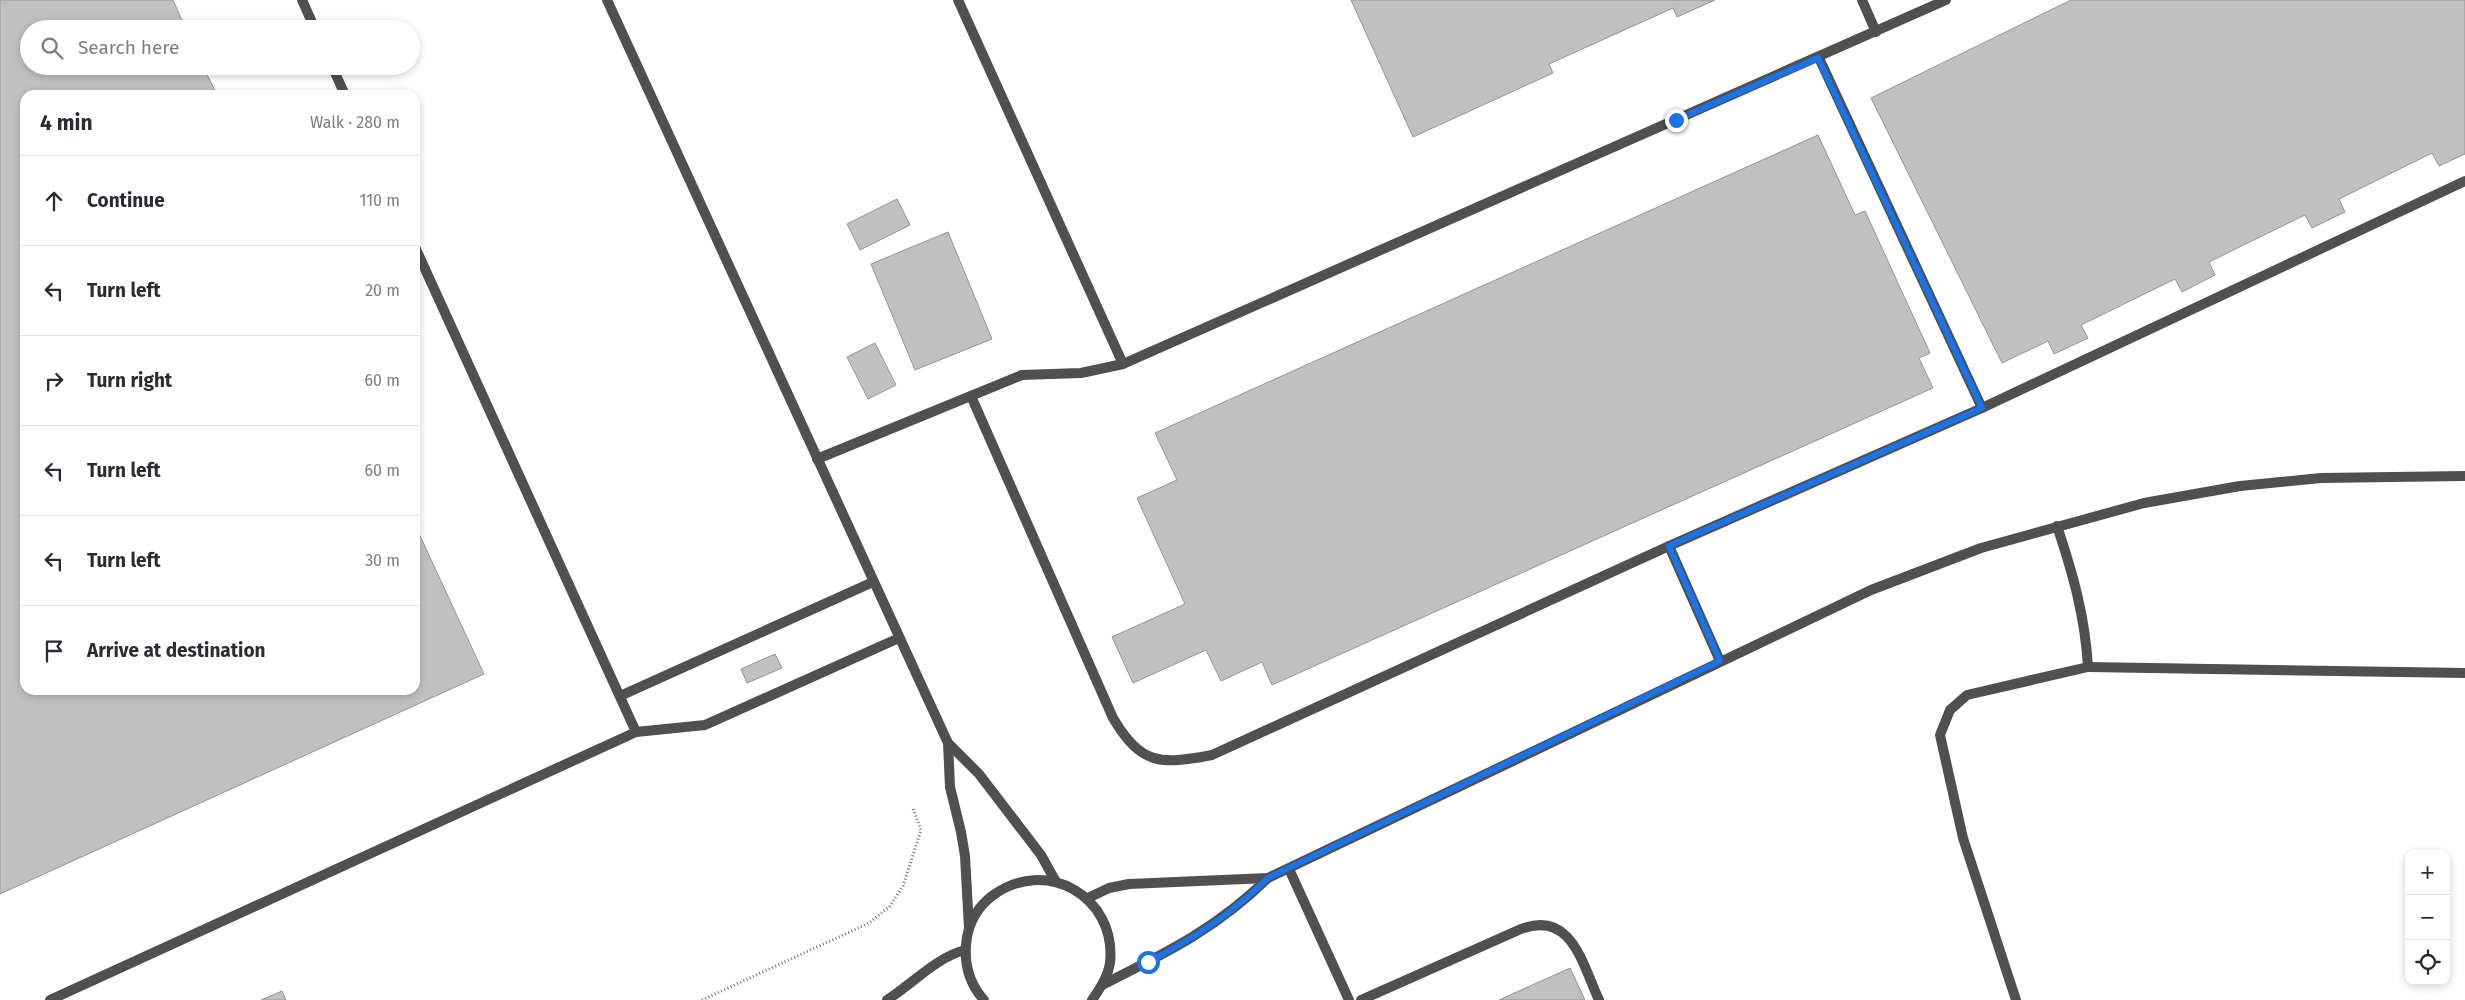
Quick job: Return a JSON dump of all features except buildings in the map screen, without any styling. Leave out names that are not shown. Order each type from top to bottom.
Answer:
[{"type":"street","points":[[302,0],[311,20]]},
{"type":"street","points":[[607,0],[948,743],[979,774],[1009,816],[1041,855],[1056,882]]},
{"type":"street","points":[[958,0],[1123,364]]},
{"type":"street","points":[[1862,0],[1876,32]]},
{"type":"street","points":[[817,459],[1022,375],[1081,373],[1123,364],[1946,0]]},
{"type":"street","points":[[1818,58],[1982,408]]},
{"type":"street","points":[[336,75],[344,90]]},
{"type":"street","points":[[971,396],[1113,718],[1127,741],[1150,758],[1178,762],[1212,755],[1669,546],[1982,408],[2465,181]]},
{"type":"street","points":[[420,258],[636,732]]},
{"type":"street","points":[[1102,985],[1178,947],[1206,930],[1242,903],[1268,878],[1720,661],[1896,579],[1952,557],[2144,503],[2240,486],[2321,478],[2465,476]]},
{"type":"street","points":[[2058,526],[2076,582],[2086,630],[2088,667]]},
{"type":"street","points":[[1669,546],[1720,661]]},
{"type":"street","points":[[620,696],[873,582]]},
{"type":"street","points":[[50,1000],[636,732],[705,725],[899,638]]},
{"type":"street","points":[[2016,1000],[1963,838],[1940,735],[1950,710],[1967,695],[2088,667],[2465,673]]},
{"type":"street","points":[[948,743],[950,786],[960,822],[965,856],[969,928],[965,950],[967,973],[977,992],[984,1000]]},
{"type":"street","points":[[1289,869],[1349,1000]]},
{"type":"street","points":[[1088,898],[1109,888],[1129,884],[1268,878]]},
{"type":"street","points":[[969,928],[982,904],[1004,888],[1029,880],[1056,882],[1077,890],[1088,898],[1104,923],[1110,943],[1110,964],[1102,985],[1092,1000]]},
{"type":"street","points":[[1361,1000],[1521,929],[1539,924],[1556,927],[1568,936],[1599,1000]]},
{"type":"street","points":[[887,1000],[914,982],[936,962],[965,950]]},
{"type":"path","points":[[702,1000],[869,923],[880,915],[898,897],[904,886],[921,830],[913,809]]},
{"type":"route","points":[[1148,962],[1178,947],[1225,917],[1268,878],[1720,661],[1669,546],[1982,408],[1818,58],[1676,120]]}]
